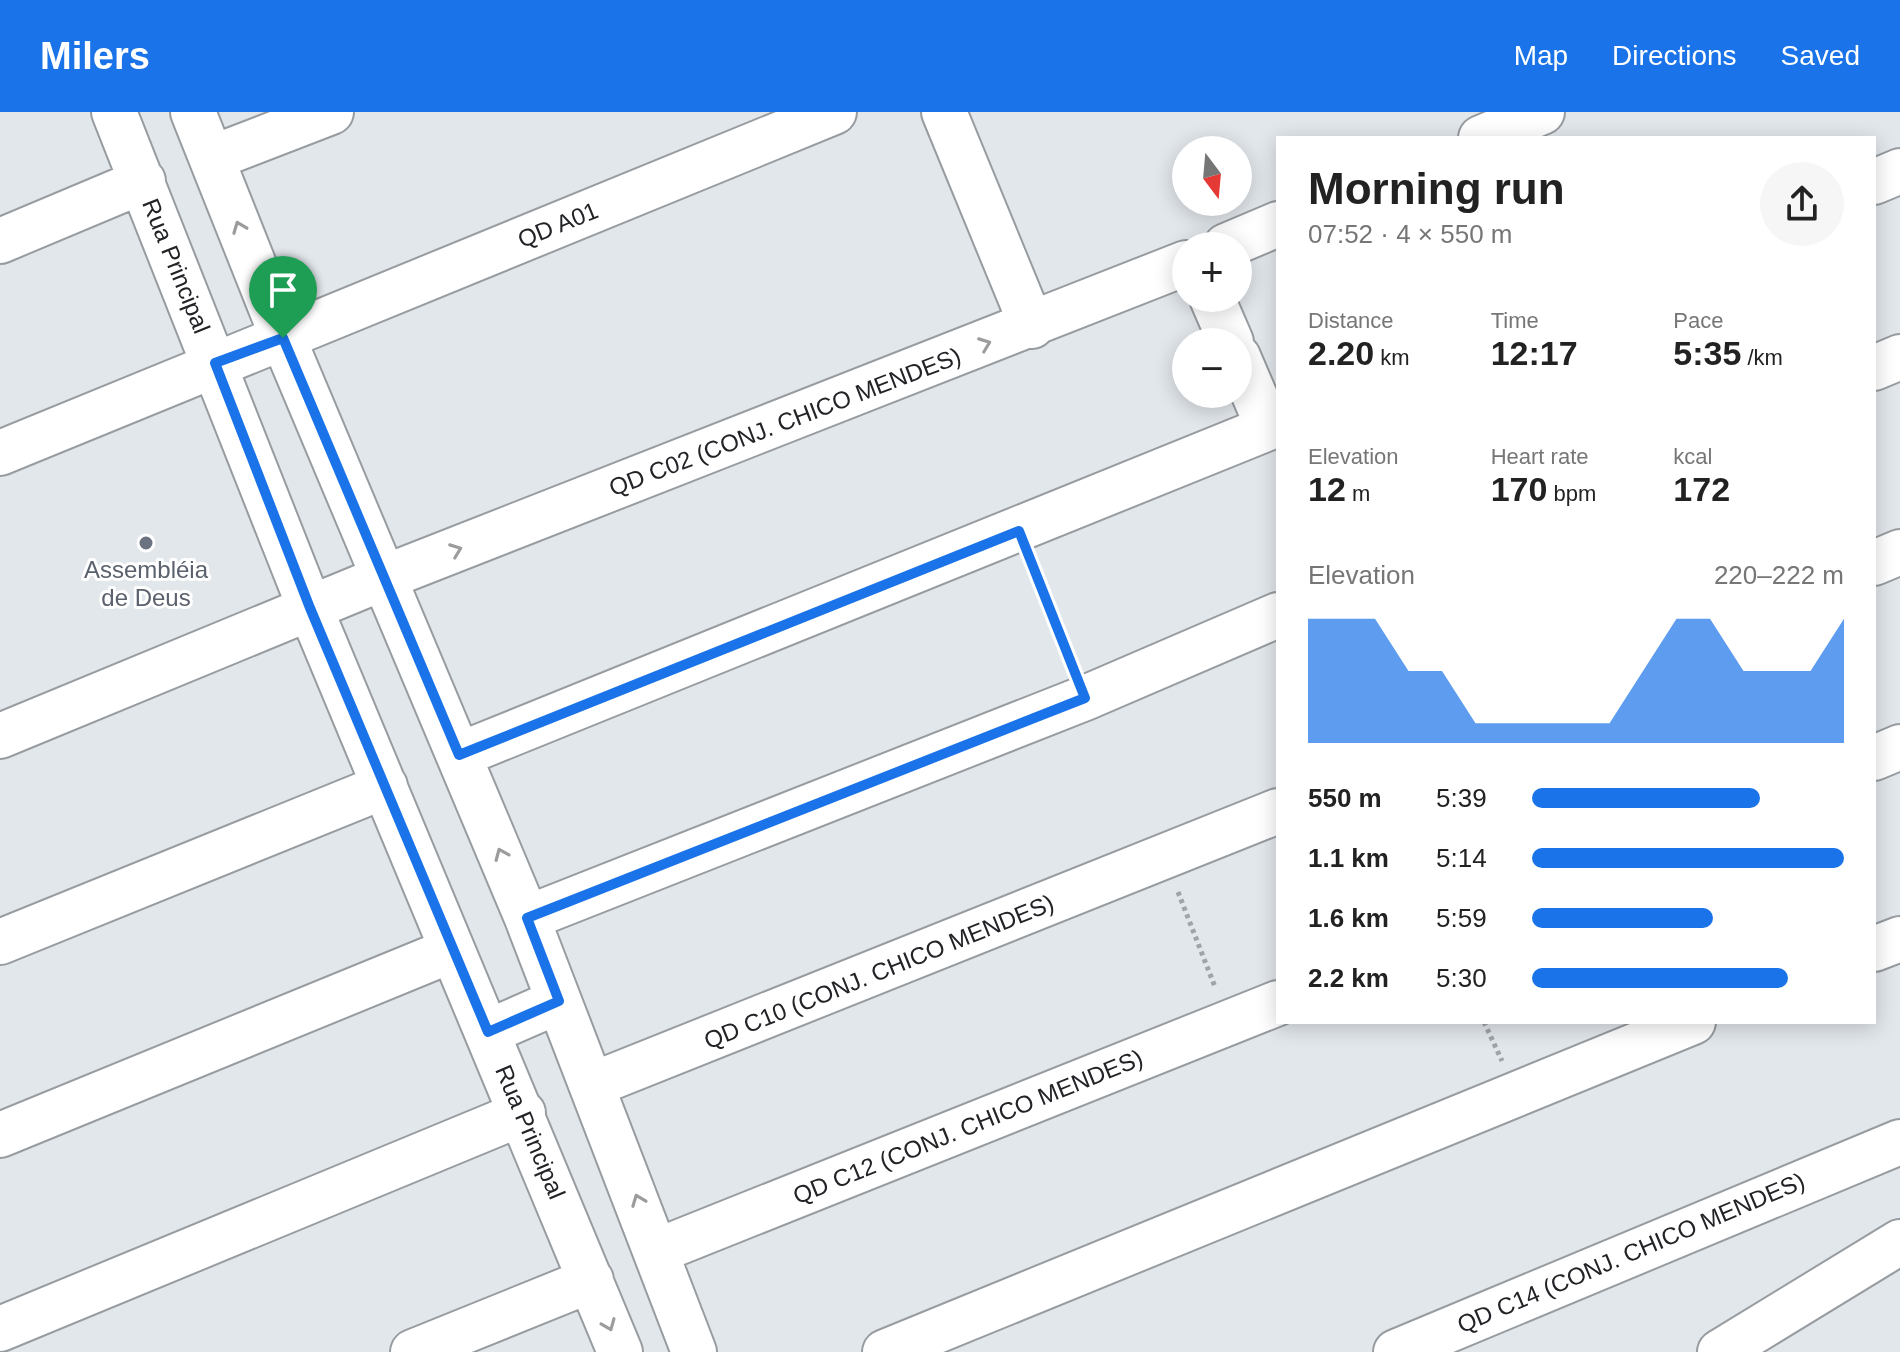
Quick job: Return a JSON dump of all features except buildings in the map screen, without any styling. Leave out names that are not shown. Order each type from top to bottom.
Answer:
[{"type":"street","name":"Rua Principal","points":[[114,112],[310,608],[620,1352]]},
{"type":"street","points":[[193,112],[283,338],[527,918],[694,1352]]},
{"type":"street","points":[[212,158],[331,112]]},
{"type":"street","name":"QD A01","points":[[0,453],[834,112]]},
{"type":"street","points":[[944,112],[1032,326]]},
{"type":"street","points":[[1486,136],[1542,112]]},
{"type":"street","points":[[1876,181],[1900,171]]},
{"type":"street","points":[[0,241],[143,181]]},
{"type":"street","points":[[1252,235],[1276,225]]},
{"type":"street","name":"QD C02 (CONJ. CHICO MENDES)","points":[[0,736],[383,578],[1172,269]]},
{"type":"street","points":[[1876,367],[1900,357]]},
{"type":"street","points":[[459,755],[1273,426],[1252,385]]},
{"type":"street","points":[[1876,562],[1900,552]]},
{"type":"street","points":[[527,918],[1085,698],[1276,616]]},
{"type":"street","points":[[1876,757],[1900,747]]},
{"type":"street","points":[[0,942],[385,786]]},
{"type":"street","name":"QD C10 (CONJ. CHICO MENDES)","points":[[592,1085],[1276,812]]},
{"type":"street","points":[[1876,948],[1900,939]]},
{"type":"street","points":[[0,1135],[452,950]]},
{"type":"street","points":[[488,1032],[559,1001]]},
{"type":"street","name":"QD C12 (CONJ. CHICO MENDES)","points":[[657,1251],[1276,1004]]},
{"type":"street","points":[[885,1352],[1688,1024]]},
{"type":"street","points":[[0,1329],[523,1113]]},
{"type":"street","name":"QD C14 (CONJ. CHICO MENDES)","points":[[1396,1352],[1900,1142]]},
{"type":"street","points":[[1720,1352],[1900,1242]]},
{"type":"street","points":[[413,1352],[591,1280]]},
{"type":"path","points":[[1019,531],[1085,698]]},
{"type":"path","points":[[1164,857],[1229,1022]]},
{"type":"place","name":"Assembléia de Deus","points":[[146,543]]},
{"type":"route","points":[[283,338],[459,755],[1019,531],[1085,698],[527,918],[559,1001],[488,1032],[310,608],[215,363],[283,338]]}]
